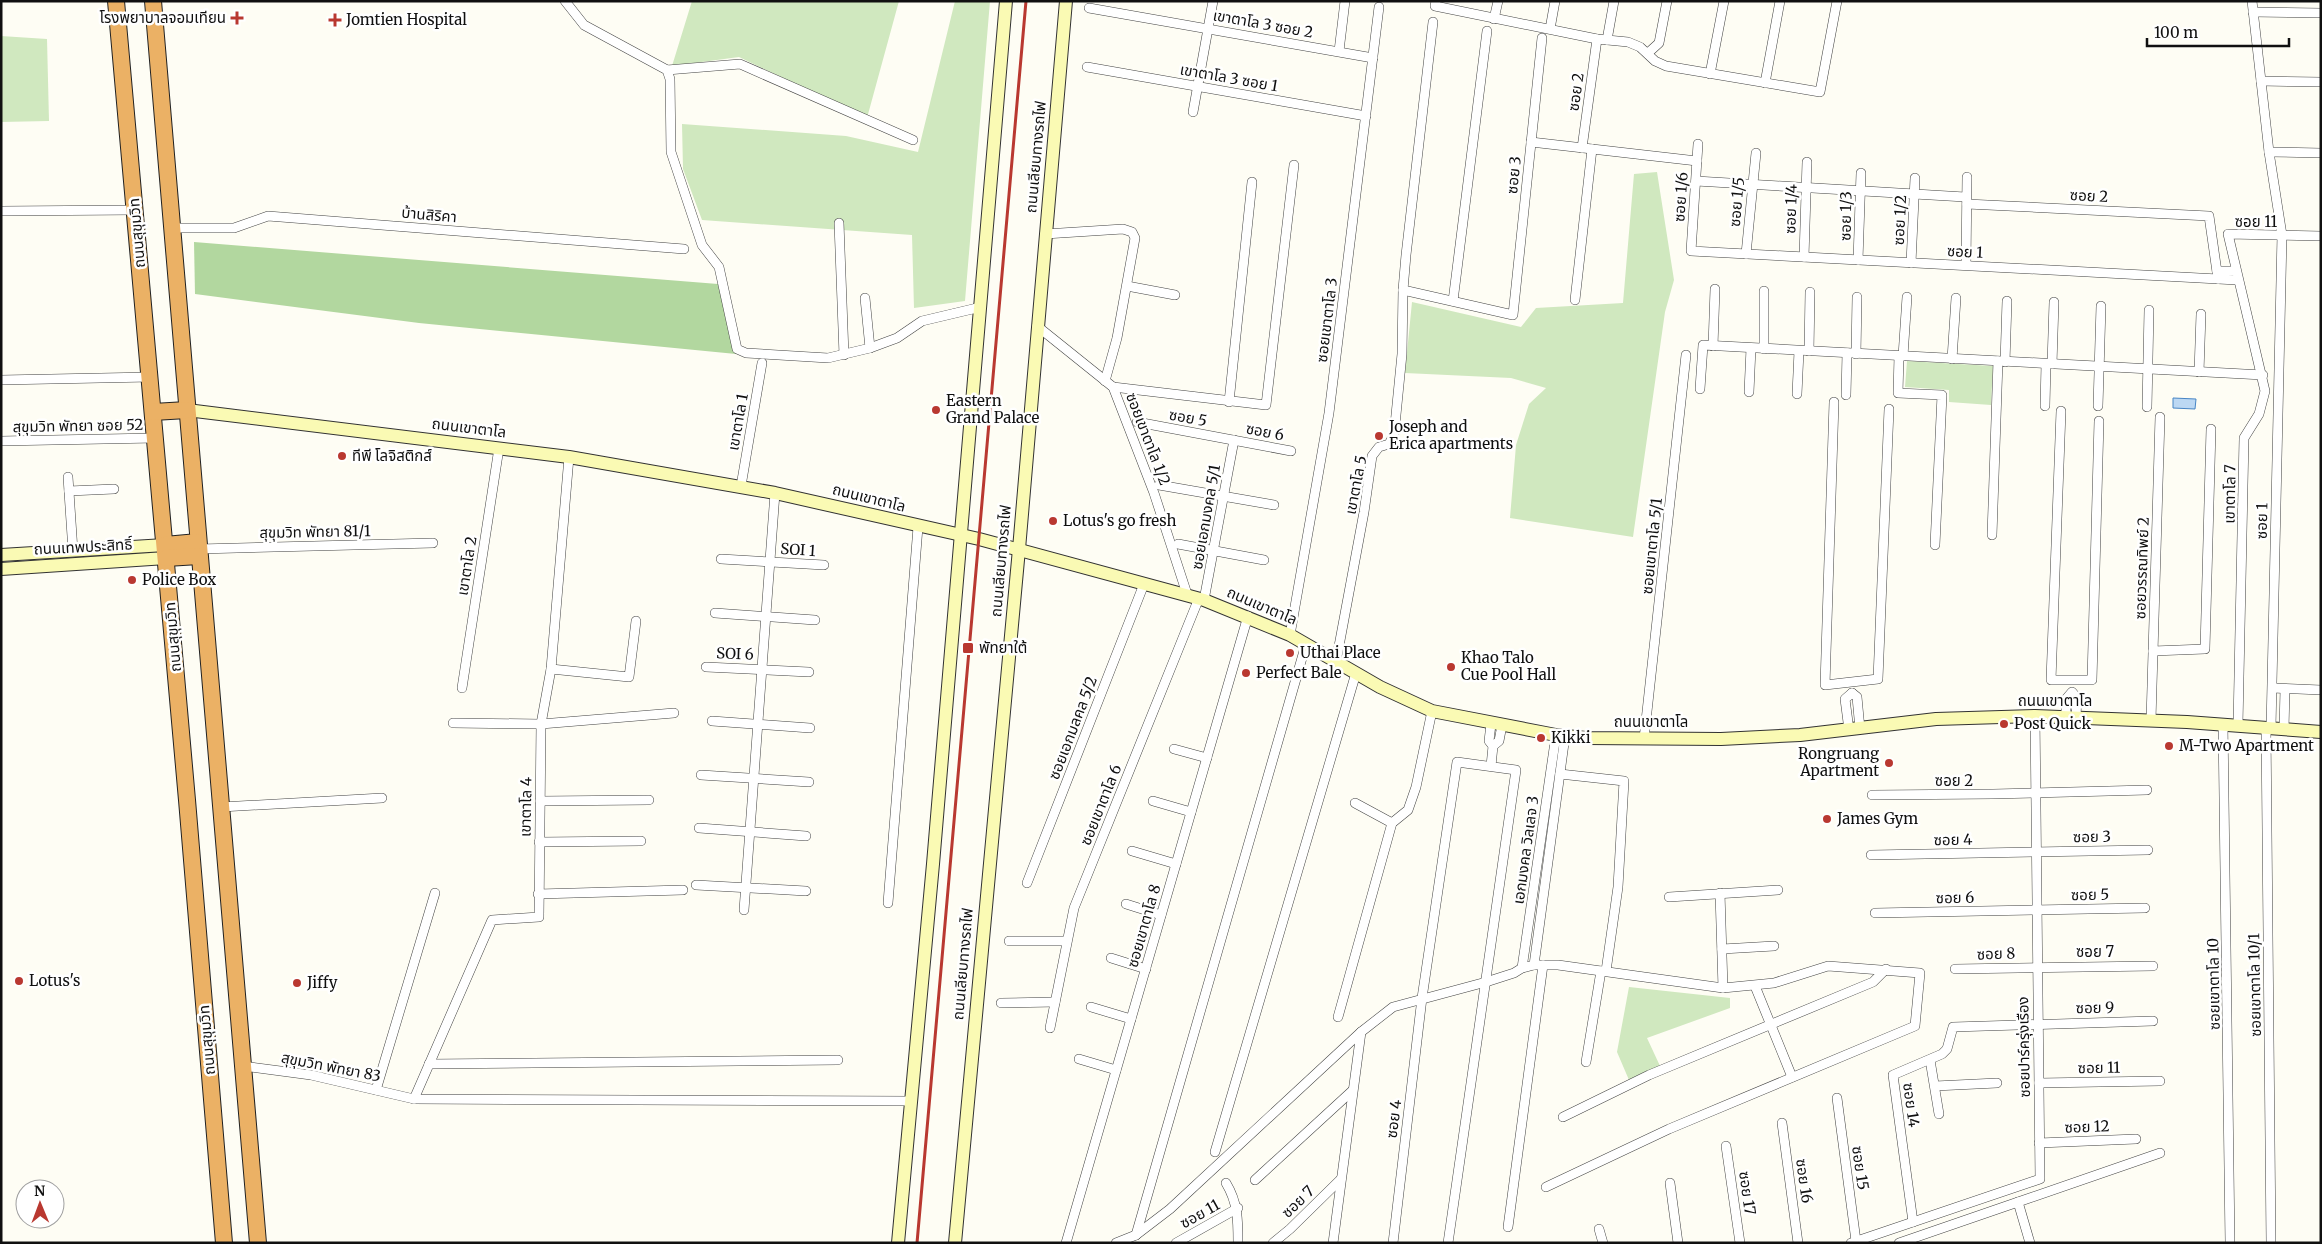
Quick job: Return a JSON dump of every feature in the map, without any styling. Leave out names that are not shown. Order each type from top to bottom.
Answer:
[{"type":"highway","name":"ถนนสุขุมวิท","points":[[116,1],[224,1243]]},
{"type":"highway","points":[[154,1],[258,1243]]},
{"type":"highway","points":[[153,412],[187,410]]},
{"type":"highway","points":[[165,551],[199,549]]},
{"type":"street","points":[[564,1],[584,25],[667,70],[740,64],[913,140]]},
{"type":"street","points":[[898,1243],[981,308],[1006,1]]},
{"type":"street","name":"ถนนเลียบทางรถไฟ","points":[[955,1243],[1019,549],[1066,1]]},
{"type":"street","points":[[1193,112],[1213,1]]},
{"type":"street","points":[[1339,51],[1345,1]]},
{"type":"street","points":[[1436,1],[1435,6],[1494,19],[1628,42],[1640,47],[1655,60],[1666,66],[1820,92],[1836,1]]},
{"type":"street","points":[[1494,19],[1498,1]]},
{"type":"street","points":[[1550,29],[1555,1]]},
{"type":"street","name":"ซอย 2","points":[[1582,148],[1602,39],[1614,1]]},
{"type":"street","points":[[1648,53],[1659,44],[1667,1]]},
{"type":"street","points":[[1710,74],[1724,1]]},
{"type":"street","points":[[1765,83],[1780,1]]},
{"type":"street","name":"ซอย 1","points":[[2252,1],[2269,152],[2282,235],[2273,688],[2274,728]]},
{"type":"street","name":"ซอยเขาตาโล 3","points":[[1290,635],[1329,413],[1379,7]]},
{"type":"street","name":"เขาตาโล 3 ซอย 2","points":[[1089,8],[1373,58]]},
{"type":"street","points":[[2253,12],[2321,13]]},
{"type":"street","name":"เขาตาโล 5","points":[[1336,662],[1364,512],[1372,456],[1379,447],[1389,444],[1394,435],[1402,354],[1403,290],[1433,22]]},
{"type":"street","points":[[1403,290],[1453,301],[1487,31]]},
{"type":"street","name":"ซอย 3","points":[[1453,301],[1513,315],[1542,38]]},
{"type":"street","name":"เขาตาโล 3 ซอย 1","points":[[1087,67],[1366,116]]},
{"type":"street","points":[[667,70],[670,79],[672,152],[702,244],[719,267],[737,350],[746,353],[828,358],[870,348],[897,338],[922,321],[981,308]]},
{"type":"street","points":[[2261,81],[2321,82]]},
{"type":"street","points":[[1531,142],[1697,161]]},
{"type":"street","name":"ซอย 1/6","points":[[1691,251],[1698,144]]},
{"type":"street","points":[[1575,300],[1592,149]]},
{"type":"street","points":[[2269,152],[2321,153]]},
{"type":"street","name":"ซอย 1/5","points":[[1746,254],[1756,153]]},
{"type":"street","name":"ซอย 1/4","points":[[1804,257],[1807,162]]},
{"type":"street","points":[[1113,388],[1266,405],[1294,165]]},
{"type":"street","name":"ซอย 1/3","points":[[1858,260],[1860,172]]},
{"type":"street","points":[[1966,265],[1967,177]]},
{"type":"street","name":"ซอย 1/2","points":[[1911,263],[1915,178]]},
{"type":"street","name":"ซอย 2","points":[[1696,181],[1914,194],[1966,201],[2209,216],[2217,275]]},
{"type":"street","points":[[1229,402],[1252,182]]},
{"type":"street","points":[[1,211],[135,210]]},
{"type":"street","name":"บ้านสิริคา","points":[[173,228],[234,228],[268,216],[684,249]]},
{"type":"street","points":[[839,223],[844,354]]},
{"type":"street","points":[[1045,234],[1123,228],[1132,232],[1135,238],[1117,338],[1105,381]]},
{"type":"street","name":"ซอย 11","points":[[2237,275],[2228,234],[2321,236]]},
{"type":"street","name":"ซอย 1","points":[[1691,251],[1911,263],[2237,275]]},
{"type":"street","name":"เขาตาโล 7","points":[[2237,275],[2265,391],[2259,414],[2244,438],[2238,725]]},
{"type":"street","points":[[1127,286],[1175,295]]},
{"type":"street","points":[[1713,346],[1715,289]]},
{"type":"street","points":[[1764,291],[1764,349]]},
{"type":"street","points":[[1809,351],[1810,292]]},
{"type":"street","points":[[1846,395],[1857,297]]},
{"type":"street","points":[[1907,297],[1898,393],[1942,395],[1935,545]]},
{"type":"street","points":[[865,298],[870,348]]},
{"type":"street","points":[[1952,359],[1956,298]]},
{"type":"street","points":[[1992,535],[2001,362],[2007,301]]},
{"type":"street","points":[[2045,406],[2054,302]]},
{"type":"street","points":[[2098,406],[2101,306]]},
{"type":"street","points":[[2147,407],[2149,310]]},
{"type":"street","points":[[2199,372],[2201,314]]},
{"type":"street","name":"ซอยเขาตาโล 1/2","points":[[1037,326],[1113,388],[1197,597]]},
{"type":"street","points":[[1700,389],[1702,345],[2262,375]]},
{"type":"street","points":[[1749,392],[1751,348]]},
{"type":"street","points":[[1797,394],[1799,351]]},
{"type":"street","name":"ซอยเขาตาโล 5/1","points":[[1644,739],[1686,355]]},
{"type":"street","name":"เขาตาโล 1","points":[[741,486],[762,363]]},
{"type":"street","points":[[1,380],[150,377]]},
{"type":"street","points":[[1834,402],[1825,685],[1878,679],[1890,409]]},
{"type":"street","name":"ถนนเขาตาโล","points":[[187,410],[569,457],[741,486],[1019,549],[1197,597],[1248,616],[1290,635],[1380,687],[1432,711],[1561,735],[1644,739],[1786,736],[1855,730],[1936,719],[2034,716],[2071,716],[2223,724],[2321,732]]},
{"type":"street","points":[[2061,411],[2051,680],[2092,680],[2099,421]]},
{"type":"street","name":"ซอยวรรณทิพย์ 2","points":[[2151,720],[2160,416]]},
{"type":"street","name":"ซอย 5","points":[[1136,422],[1234,440]]},
{"type":"street","points":[[2153,651],[2205,649],[2212,429]]},
{"type":"street","name":"สุขุมวิท พัทยา ซอย 52","points":[[1,441],[155,438]]},
{"type":"street","name":"ซอยเอกมงคล 5/1","points":[[1197,597],[1214,551],[1234,440]]},
{"type":"street","name":"ซอย 6","points":[[1234,440],[1291,451]]},
{"type":"street","name":"เขาตาโล 2","points":[[462,688],[499,448]]},
{"type":"street","name":"เขาตาโล 4","points":[[414,1100],[492,920],[539,917],[541,724],[550,668],[569,457]]},
{"type":"street","points":[[68,477],[73,550]]},
{"type":"street","points":[[1159,484],[1274,505]]},
{"type":"street","points":[[69,491],[114,489]]},
{"type":"street","points":[[744,910],[775,493]]},
{"type":"street","points":[[888,903],[918,527]]},
{"type":"street","name":"สุขุมวิท พัทยา 81/1","points":[[199,549],[433,543]]},
{"type":"street","points":[[1178,544],[1264,560]]},
{"type":"street","name":"ถนนเทพประสิทธิ์","points":[[1,555],[73,550],[165,551]]},
{"type":"street","name":"ถนนเทพประสิทธิ์","points":[[1,569],[165,551]]},
{"type":"street","name":"SOI 1","points":[[722,559],[824,565]]},
{"type":"street","name":"ซอยเอกมลคล 5/2","points":[[1027,883],[1144,584]]},
{"type":"street","name":"ซอยเขาตาโล 6","points":[[1050,1028],[1074,908],[1197,597]]},
{"type":"street","points":[[715,613],[815,620]]},
{"type":"street","name":"ซอยเขาตาโล 8","points":[[1066,1243],[1248,616]]},
{"type":"street","points":[[550,668],[629,677],[636,621]]},
{"type":"street","points":[[1136,1235],[1306,644]]},
{"type":"street","name":"SOI 6","points":[[706,667],[809,672]]},
{"type":"street","points":[[1215,1152],[1356,673]]},
{"type":"street","points":[[2071,680],[2072,692],[2077,698],[2071,716]]},
{"type":"street","points":[[1851,683],[1852,693],[1858,697],[1855,730]]},
{"type":"street","points":[[2273,688],[2321,690]]},
{"type":"street","points":[[2274,728],[2285,689]]},
{"type":"street","points":[[1338,1017],[1392,823],[1408,810],[1416,787],[1432,711]]},
{"type":"street","points":[[453,723],[541,724],[674,713]]},
{"type":"street","name":"ซอยปาร์ครุ่งเรือง","points":[[1854,1242],[2040,1180],[2034,716]]},
{"type":"street","points":[[712,721],[810,728]]},
{"type":"street","points":[[1448,1243],[1516,770],[1491,766],[1493,746],[1499,741],[1497,724]]},
{"type":"street","name":"ซอยเขาตาโล 10","points":[[2223,724],[2230,1243]]},
{"type":"street","name":"ซอยเขาตาโล 10/1","points":[[2271,1243],[2274,728]]},
{"type":"street","name":"เอกมงคล วิลเลจ 3","points":[[1508,1227],[1560,774],[1561,735]]},
{"type":"street","name":"เอกมงคล วิลเลจ 3","points":[[1522,968],[1561,735]]},
{"type":"street","points":[[1174,749],[1207,758]]},
{"type":"street","name":"ซอย 4","points":[[1393,1243],[1422,998],[1458,762],[1491,766]]},
{"type":"street","points":[[1560,774],[1624,780],[1618,887],[1586,1062]]},
{"type":"street","points":[[701,775],[809,782]]},
{"type":"street","points":[[2035,793],[2147,790]]},
{"type":"street","name":"ซอย 2","points":[[1872,795],[2035,793]]},
{"type":"street","points":[[221,807],[382,798]]},
{"type":"street","points":[[540,800],[649,800]]},
{"type":"street","points":[[1153,801],[1191,812]]},
{"type":"street","points":[[1355,803],[1392,823]]},
{"type":"street","points":[[699,828],[806,836]]},
{"type":"street","points":[[539,842],[641,841]]},
{"type":"street","name":"ซอย 3","points":[[2036,852],[2148,850]]},
{"type":"street","points":[[1132,851],[1176,864]]},
{"type":"street","name":"ซอย 4","points":[[1871,855],[2036,852]]},
{"type":"street","points":[[696,885],[806,891]]},
{"type":"street","points":[[538,894],[683,890]]},
{"type":"street","points":[[1669,897],[1778,890]]},
{"type":"street","points":[[376,1090],[435,893]]},
{"type":"street","points":[[1720,893],[1723,988]]},
{"type":"street","points":[[1126,904],[1161,915]]},
{"type":"street","name":"ซอย 5","points":[[2037,910],[2144,908]]},
{"type":"street","name":"ซอย 6","points":[[1875,913],[2037,910]]},
{"type":"street","points":[[1009,941],[1066,942]]},
{"type":"street","points":[[1722,949],[1774,946]]},
{"type":"street","points":[[1111,958],[1146,969]]},
{"type":"street","points":[[1116,1243],[1136,1235],[1170,1209],[1361,1032],[1393,1006],[1486,982],[1514,973],[1522,968],[1539,965],[1604,971],[1723,988],[1774,983],[1828,966],[1920,973],[1915,1026],[1792,1076],[1546,1187]]},
{"type":"street","name":"ซอย 7","points":[[2037,966],[2153,966]]},
{"type":"street","name":"ซอย 8","points":[[1955,969],[2037,966]]},
{"type":"street","points":[[1563,1118],[1649,1075],[1873,982],[1886,969]]},
{"type":"street","points":[[1755,986],[1792,1076]]},
{"type":"street","points":[[1001,1003],[1055,1002]]},
{"type":"street","points":[[1091,1007],[1131,1019]]},
{"type":"street","name":"ซอย 9","points":[[1953,1027],[2153,1021]]},
{"type":"street","name":"ซอย 14","points":[[1913,1222],[1893,1075],[1930,1060],[1947,1049],[1953,1027]]},
{"type":"street","points":[[1333,1243],[1361,1032]]},
{"type":"street","points":[[1079,1059],[1116,1070]]},
{"type":"street","points":[[428,1064],[838,1060]]},
{"type":"street","points":[[1930,1060],[1938,1114]]},
{"type":"street","name":"สุขุมวิท พัทยา 83","points":[[243,1066],[311,1074],[414,1100],[911,1101]]},
{"type":"street","name":"ซอย 11","points":[[2039,1083],[2160,1081]]},
{"type":"street","points":[[1935,1086],[1997,1084]]},
{"type":"street","points":[[1255,1180],[1352,1091]]},
{"type":"street","name":"ซอย 15","points":[[1837,1098],[1854,1242]]},
{"type":"street","name":"ซอย 16","points":[[1782,1123],[1798,1243]]},
{"type":"street","name":"ซอย 12","points":[[2039,1143],[2136,1139]]},
{"type":"street","name":"ซอย 17","points":[[1726,1146],[1740,1243]]},
{"type":"street","points":[[1899,1243],[2160,1153]]},
{"type":"street","name":"ซอย 7","points":[[1273,1243],[1341,1179]]},
{"type":"street","points":[[1226,1183],[1234,1196],[1238,1208],[1238,1243]]},
{"type":"street","points":[[1670,1183],[1678,1243]]},
{"type":"street","points":[[2018,1202],[2030,1243]]},
{"type":"street","name":"ซอย 11","points":[[1176,1243],[1238,1208]]},
{"type":"street","points":[[1600,1229],[1603,1243]]},
{"type":"green space","points":[[692,1],[899,1],[867,118],[739,57],[672,66]]},
{"type":"green space","points":[[955,1],[990,1],[965,301],[914,308],[912,235],[702,220],[683,169],[682,124],[846,136],[918,152]]},
{"type":"green space","points":[[1,36],[47,39],[49,121],[1,122]]},
{"type":"green space","points":[[1657,172],[1674,280],[1665,312],[1633,537],[1510,518],[1516,445],[1529,404],[1546,388],[1511,378],[1405,373],[1412,302],[1521,327],[1536,308],[1623,303],[1634,174]]},
{"type":"green space","points":[[194,242],[718,284],[736,354],[419,323],[195,294]]},
{"type":"green space","points":[[1907,361],[1993,366],[1991,405],[1949,402],[1949,390],[1905,387]]},
{"type":"green space","points":[[1629,987],[1730,998],[1730,1008],[1647,1038],[1660,1066],[1629,1080],[1617,1052]]},
{"type":"water","points":[[2173,398],[2196,399],[2195,409],[2173,408]]},
{"type":"railway","points":[[917,1243],[1026,1]]},
{"type":"place","name":"โรงพยาบาลจอมเทียน","points":[[237,18]]},
{"type":"place","name":"Jomtien Hospital","points":[[335,20]]},
{"type":"place","name":"Eastern Grand Palace","points":[[936,410]]},
{"type":"place","name":"Joseph and Erica apartments","points":[[1379,436]]},
{"type":"place","name":"ทีพี โลจิสติกส์","points":[[342,456]]},
{"type":"place","name":"Lotus's go fresh","points":[[1053,521]]},
{"type":"place","name":"Police Box","points":[[132,580]]},
{"type":"place","name":"พัทยาใต้","points":[[968,648]]},
{"type":"place","name":"Uthai Place","points":[[1290,653]]},
{"type":"place","name":"Khao Talo Cue Pool Hall","points":[[1451,667]]},
{"type":"place","name":"Perfect Bale","points":[[1246,673]]},
{"type":"place","name":"Post Quick","points":[[2004,724]]},
{"type":"place","name":"Kikki","points":[[1541,738]]},
{"type":"place","name":"M-Two Apartment","points":[[2169,746]]},
{"type":"place","name":"Rongruang Apartment","points":[[1889,763]]},
{"type":"place","name":"James Gym","points":[[1827,819]]},
{"type":"place","name":"Lotus's","points":[[19,981]]},
{"type":"place","name":"Jiffy","points":[[297,983]]}]
